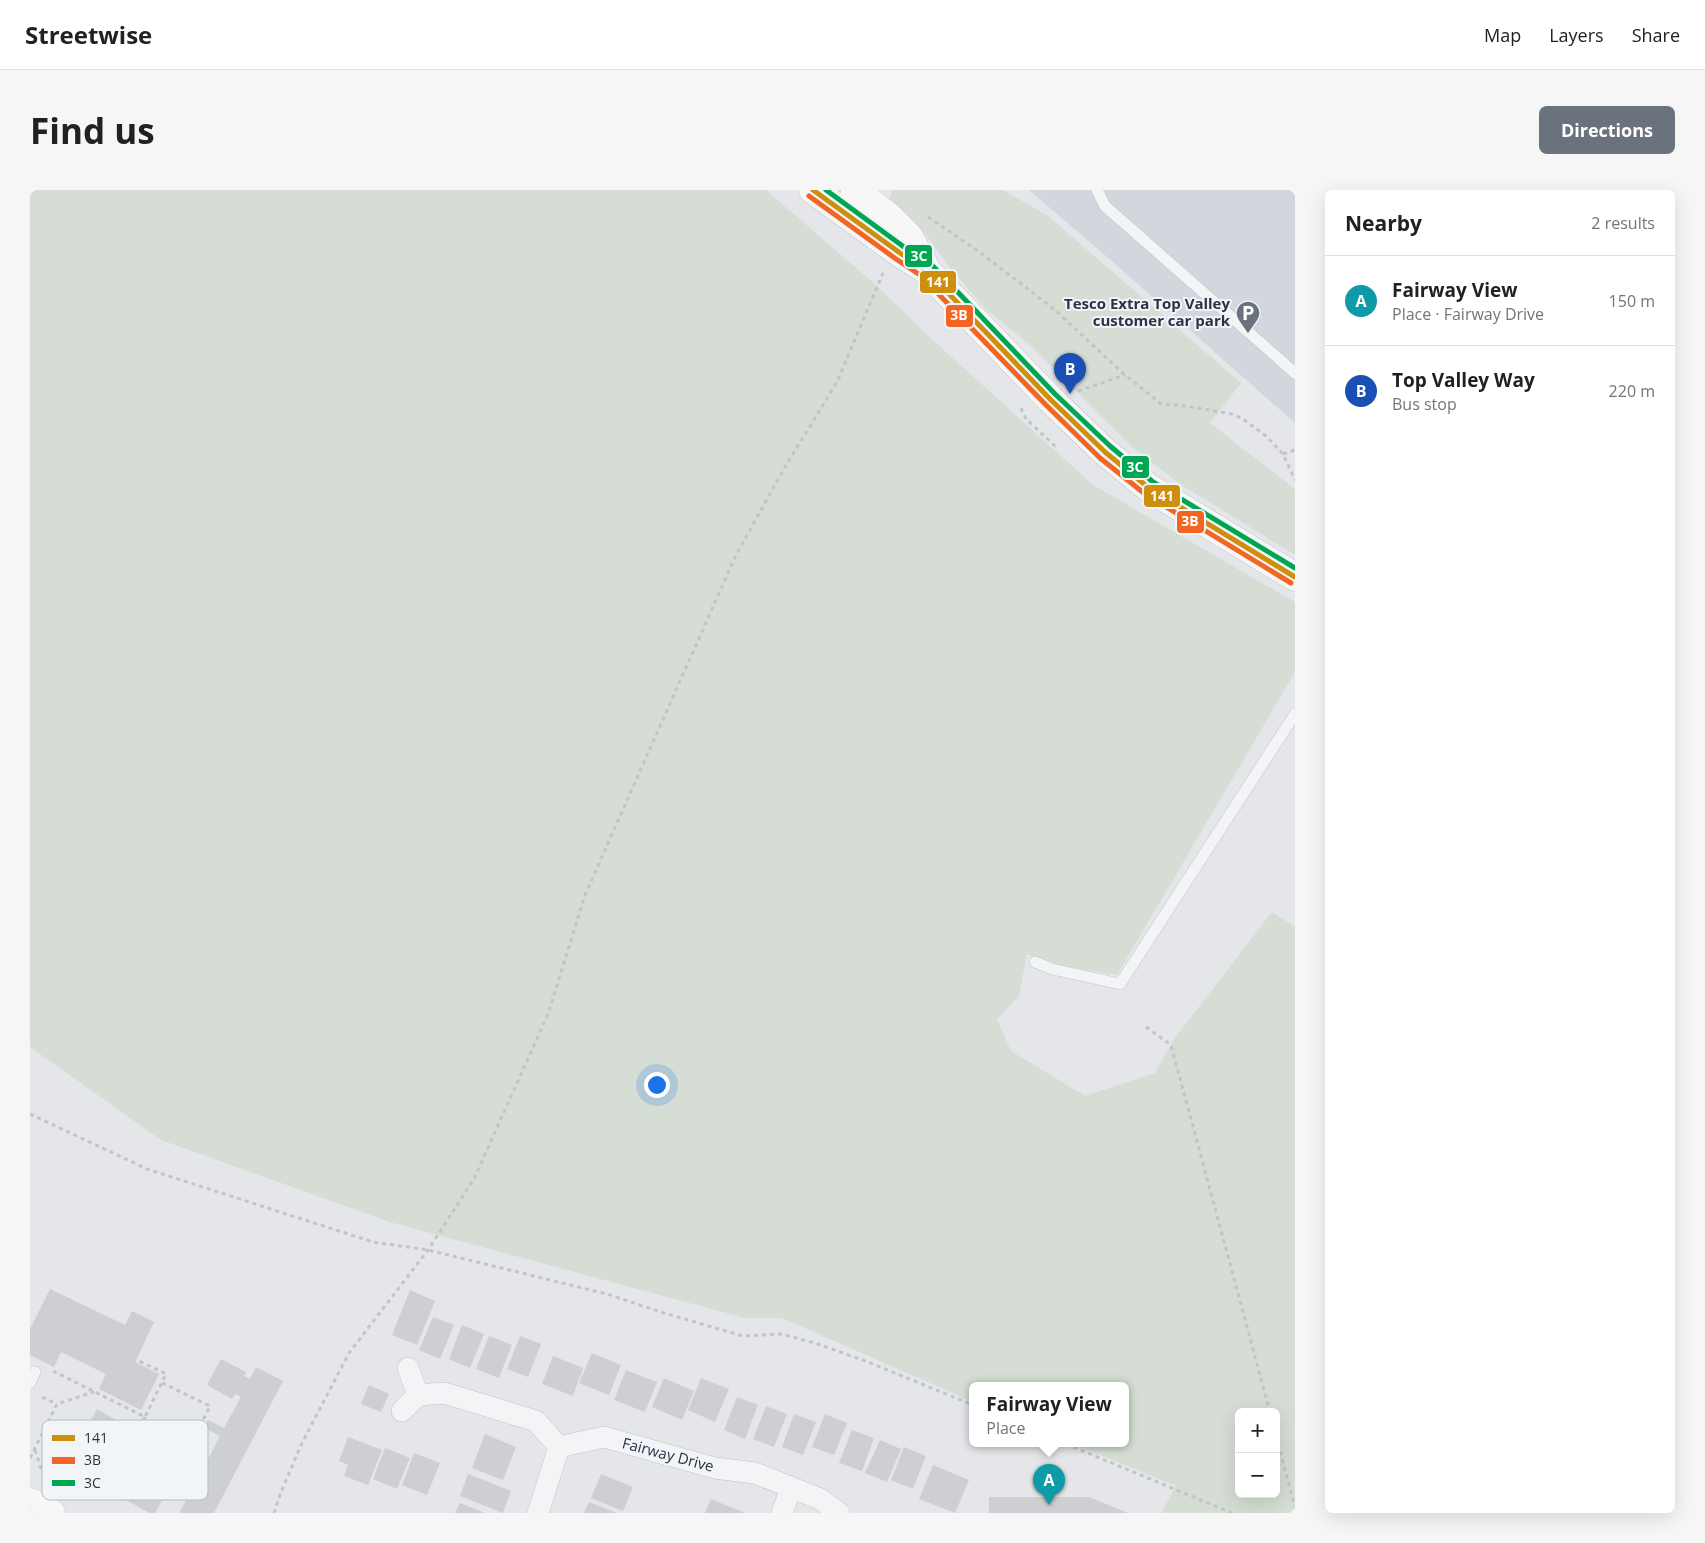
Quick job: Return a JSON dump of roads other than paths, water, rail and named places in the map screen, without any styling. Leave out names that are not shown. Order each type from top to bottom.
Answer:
[{"type":"main road","points":[[814,190],[900,253],[926,269],[1050,399],[1104,452],[1149,488],[1295,577]]},
{"type":"main road","points":[[855,190],[887,215],[909,237],[926,269]]},
{"type":"main road","points":[[43,1500],[51,1513]]},
{"type":"street","points":[[408,1368],[418,1394]]},
{"type":"street","points":[[402,1411],[418,1394],[444,1393],[536,1420],[559,1447],[538,1513]]},
{"type":"street","name":"Fairway Drive","points":[[559,1447],[604,1437],[715,1468],[755,1474],[820,1499],[839,1513]]},
{"type":"street","points":[[782,1513],[791,1488]]},
{"type":"lane","points":[[1097,190],[1105,206],[1295,374]]},
{"type":"lane","points":[[1035,962],[1052,968],[1120,984],[1295,714]]},
{"type":"place","name":"Tesco Extra Top Valley customer car park","points":[[1248,334]]},
{"type":"place","name":"Top Valley Way","points":[[1070,394]]},
{"type":"place","name":"Fairway View","points":[[1049,1505]]}]
